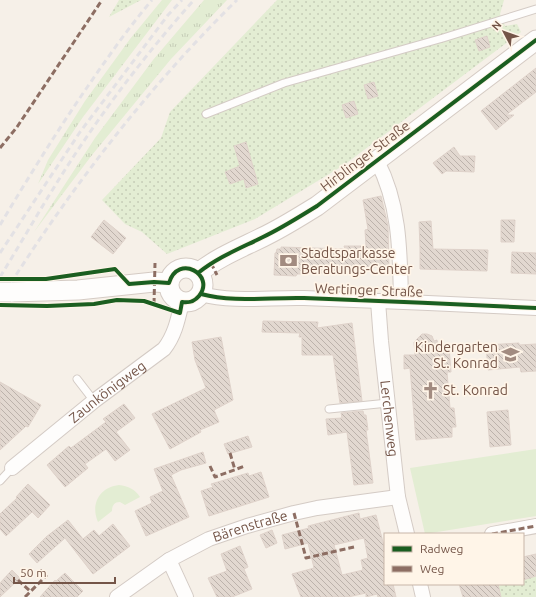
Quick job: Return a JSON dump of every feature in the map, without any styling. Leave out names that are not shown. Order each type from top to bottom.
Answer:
[{"type":"street","name":"Hirblinger Straße","points":[[198,273],[211,263],[294,221],[317,206],[536,40]]},
{"type":"street","points":[[377,161],[386,177],[396,212],[400,257],[401,301]]},
{"type":"street","points":[[188,268],[198,273],[203,284],[201,294],[192,302],[182,302],[174,297],[171,293],[169,283],[173,274],[188,268]]},
{"type":"street","points":[[6,292],[78,290],[154,282],[169,283]]},
{"type":"street","name":"Wertinger Straße","points":[[201,294],[212,297],[239,299],[299,298],[401,301],[536,308]]},
{"type":"street","name":"Lerchenweg","points":[[378,301],[398,497],[407,533]]},
{"type":"street","name":"Zaunkönigweg","points":[[12,468],[94,401],[164,349],[174,332],[182,302]]},
{"type":"street","name":"Bärenstraße","points":[[117,597],[169,560],[209,539],[267,521],[317,508],[398,497]]},
{"type":"street","points":[[498,533],[536,526]]},
{"type":"street","points":[[169,560],[186,597]]},
{"type":"street","points":[[420,585],[423,597]]},
{"type":"lane","points":[[206,114],[284,83],[450,36],[536,9]]},
{"type":"lane","points":[[77,379],[94,401]]},
{"type":"lane","points":[[329,409],[388,403]]},
{"type":"lane","points":[[0,481],[12,468]]},
{"type":"green space","points":[[119,0],[141,0],[109,17]]},
{"type":"green space","points":[[162,0],[172,0],[83,117],[38,184],[48,160],[85,101],[130,39]]},
{"type":"green space","points":[[204,0],[227,0],[171,59],[92,155],[34,232],[95,138],[153,60]]},
{"type":"green space","points":[[277,0],[504,0],[500,14],[505,26],[517,24],[521,32],[344,165],[255,219],[167,254],[142,232],[125,224],[102,200],[161,138],[170,112]]},
{"type":"green space","points":[[536,449],[536,516],[425,533],[410,468]]},
{"type":"green space","points":[[119,485],[131,488],[140,497],[125,505],[120,502],[116,503],[113,506],[112,511],[98,522],[95,509],[98,498],[107,489],[112,486]]},
{"type":"green space","points":[[536,576],[536,597],[501,597],[498,586],[524,585],[524,580]]},
{"type":"building","points":[[487,36],[490,47],[479,51],[475,40]]},
{"type":"building","points":[[536,68],[536,92],[506,115],[514,115],[496,130],[481,111]]},
{"type":"building","points":[[374,82],[378,96],[368,99],[364,85]]},
{"type":"building","points":[[354,101],[358,114],[346,118],[342,105]]},
{"type":"building","points":[[246,142],[258,184],[246,188],[244,179],[230,184],[225,172],[240,166],[234,146]]},
{"type":"building","points":[[454,147],[460,156],[475,156],[474,172],[446,171],[442,174],[433,163]]},
{"type":"building","points":[[381,196],[388,226],[389,267],[344,266],[344,273],[301,273],[297,274],[296,276],[274,275],[275,253],[277,249],[281,249],[281,247],[345,249],[344,246],[366,246],[365,230],[368,229],[363,200]]},
{"type":"building","points":[[104,220],[126,238],[113,254],[91,237]]},
{"type":"building","points":[[501,220],[515,220],[514,242],[501,242]]},
{"type":"building","points":[[431,221],[433,249],[488,250],[487,271],[420,269],[419,222]]},
{"type":"building","points":[[512,252],[536,253],[536,274],[511,273]]},
{"type":"building","points":[[263,321],[318,322],[317,328],[352,323],[362,401],[340,403],[333,355],[302,355],[302,337],[299,337],[300,333],[262,332]]},
{"type":"building","name":"St. Konrad","points":[[422,334],[432,336],[434,341],[437,340],[438,348],[449,347],[451,372],[447,372],[450,408],[454,408],[456,427],[452,427],[452,437],[416,440],[410,368],[404,369],[404,355],[415,355],[414,342]]},
{"type":"building","points":[[221,337],[233,400],[214,410],[219,422],[200,430],[201,432],[170,449],[152,414],[206,388],[195,360],[192,342]]},
{"type":"building","points":[[519,343],[519,345],[536,344],[536,371],[521,372],[520,367],[488,370],[486,345]]},
{"type":"building","points":[[0,382],[41,405],[28,427],[26,426],[0,450]]},
{"type":"building","points":[[124,404],[135,418],[116,432],[130,450],[115,461],[106,449],[85,464],[88,468],[65,487],[47,465],[69,446],[71,448],[106,422],[103,419]]},
{"type":"building","points":[[508,410],[511,445],[490,447],[487,412]]},
{"type":"building","points":[[363,411],[364,415],[366,415],[368,430],[366,430],[373,483],[354,485],[347,432],[328,435],[326,419],[342,418],[341,413]]},
{"type":"building","points":[[248,436],[252,447],[228,454],[224,444]]},
{"type":"building","points":[[203,452],[206,463],[181,470],[171,475],[189,517],[146,536],[135,511],[152,503],[150,497],[163,491],[154,469]]},
{"type":"building","points":[[261,472],[269,497],[209,516],[201,491],[213,487],[211,484],[248,473],[249,476]]},
{"type":"building","points":[[28,484],[50,505],[38,518],[32,512],[6,536],[0,529],[0,514],[17,498],[16,497]]},
{"type":"building","points":[[359,513],[360,519],[376,515],[384,546],[384,585],[393,585],[396,597],[378,597],[377,594],[366,597],[366,593],[348,597],[301,597],[292,574],[314,568],[308,543],[285,549],[282,535],[309,528],[308,526]],"holes":[[[364,538],[368,558],[361,560],[363,570],[342,575],[334,545]]]},
{"type":"building","points":[[68,520],[83,539],[94,530],[99,536],[113,524],[130,546],[93,574],[65,538],[37,563],[29,554],[46,537]]},
{"type":"building","points":[[272,530],[277,543],[266,548],[260,535]]},
{"type":"building","points":[[240,546],[248,567],[244,569],[252,589],[232,597],[217,597],[208,578],[227,571],[221,554]]},
{"type":"building","points":[[536,554],[536,576],[524,580],[524,557]]},
{"type":"building","points":[[12,570],[20,578],[0,597],[0,583]]},
{"type":"building","points":[[65,573],[83,591],[77,597],[40,597],[55,580],[56,581]]},
{"type":"building","points":[[459,585],[498,585],[501,597],[463,597]]},
{"type":"railway","points":[[0,225],[76,103],[119,42],[152,0]]},
{"type":"railway","points":[[0,253],[80,132],[168,15],[182,0]]},
{"type":"railway","points":[[0,277],[46,200],[85,139],[137,68],[194,0]]},
{"type":"railway","points":[[0,300],[53,220],[110,143],[171,69],[237,0]]},
{"type":"marked path","points":[[0,148],[17,127],[102,0]]},
{"type":"marked path","points":[[154,304],[155,263]]},
{"type":"marked path","points":[[211,263],[217,275]]},
{"type":"marked path","points":[[230,453],[235,470]]},
{"type":"marked path","points":[[210,466],[215,477],[245,466]]},
{"type":"marked path","points":[[294,513],[306,558],[354,547]]},
{"type":"marked path","points":[[498,533],[536,526]]},
{"type":"marked path","points":[[25,597],[46,576],[40,570]]},
{"type":"marked path","points":[[18,580],[30,591]]},
{"type":"cycle path","points":[[198,273],[222,257],[277,230],[317,206],[536,40]]},
{"type":"cycle path","points":[[0,279],[46,279],[115,269],[129,284],[154,282],[169,283],[174,274],[180,269],[187,268],[194,270],[203,281],[203,288],[199,296],[193,301],[182,302],[180,313],[144,301],[117,300],[94,304],[47,306],[0,305]]},
{"type":"cycle path","points":[[201,294],[214,297],[239,299],[304,298],[536,308]]},
{"type":"place","name":"Stadtsparkasse Beratungs-Center","points":[[288,261]]},
{"type":"place","name":"Kindergarten St. Konrad","points":[[511,355]]},
{"type":"place","name":"St. Konrad","points":[[430,390]]}]
